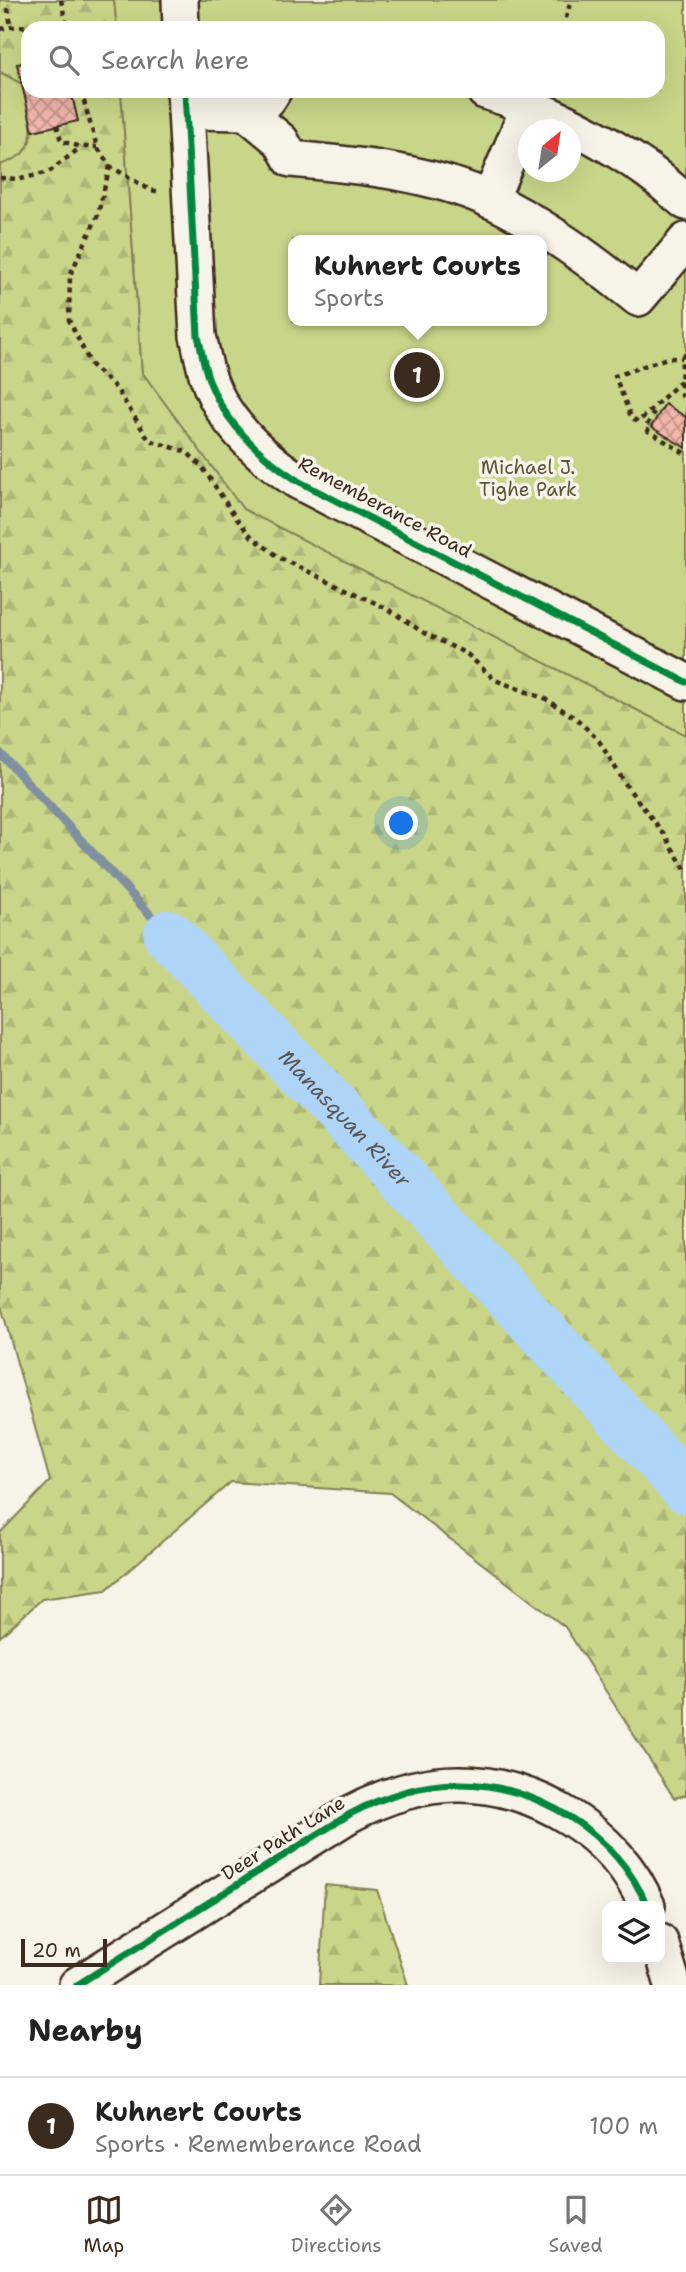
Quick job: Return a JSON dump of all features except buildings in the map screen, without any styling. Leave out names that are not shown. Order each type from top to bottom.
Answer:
[{"type":"street","points":[[180,0],[181,21]]},
{"type":"street","points":[[246,112],[269,98]]},
{"type":"street","points":[[504,98],[592,136],[645,168],[686,202]]},
{"type":"street","points":[[185,101],[246,112],[281,141],[291,159],[355,165],[426,180],[490,200],[554,235],[638,298],[686,241]]},
{"type":"street","name":"Rememberance Road","points":[[185,101],[198,336],[207,375],[225,411],[253,447],[298,481],[686,681]]},
{"type":"street","points":[[490,200],[529,107]]},
{"type":"street","name":"Deer Path Lane","points":[[77,1985],[350,1814],[392,1794],[433,1785],[480,1785],[520,1793],[562,1812],[610,1849],[626,1868],[644,1901]]},
{"type":"street","points":[[665,1959],[673,1985]]},
{"type":"path","points":[[61,0],[66,21]]},
{"type":"path","points":[[565,21],[571,0]]},
{"type":"path","points":[[8,8],[11,27]]},
{"type":"path","points":[[0,29],[21,27]]},
{"type":"path","points":[[83,98],[97,147],[110,166],[150,190],[191,199]]},
{"type":"path","points":[[57,125],[61,141],[81,148],[97,147]]},
{"type":"path","points":[[0,178],[20,179],[50,172],[81,148]]},
{"type":"path","points":[[110,166],[97,217],[70,275],[69,320],[91,365],[116,387],[149,440],[187,452],[203,468],[252,537],[280,558],[388,609],[424,633],[467,654],[495,680],[546,699],[578,720],[599,741],[628,788],[664,834],[686,872]]},
{"type":"path","points":[[638,422],[631,417],[615,376],[667,358],[684,356],[681,395],[686,400]]},
{"type":"path","points":[[681,381],[654,412],[645,429],[675,444],[686,454]]},
{"type":"path","points":[[635,428],[638,422],[654,412]]},
{"type":"green space","points":[[0,0],[114,0],[116,21],[21,21],[21,98],[122,98],[142,372],[243,508],[686,735],[686,1795],[674,1798],[565,1627],[390,1493],[231,1482],[106,1590],[42,1599],[0,1637],[0,1533],[50,1481],[0,1302]]},
{"type":"green space","name":"Michael J. Tighe Park","points":[[114,0],[686,0],[686,735],[243,509],[142,372],[122,98],[665,98],[665,21],[116,21]]},
{"type":"green space","points":[[0,72],[21,83],[21,98],[25,98],[31,134],[24,151],[0,165]]},
{"type":"green space","points":[[325,1885],[377,1890],[408,1985],[319,1985]]},
{"type":"waterway","name":"Manasquan River","points":[[0,753],[169,935]]},
{"type":"waterway","name":"Manasquan River","points":[[169,935],[367,1141],[686,1488]]},
{"type":"cycle path","points":[[185,98],[198,336],[213,391],[243,435],[269,460],[298,481],[686,682]]},
{"type":"cycle path","points":[[77,1985],[350,1814],[389,1797],[430,1786],[487,1786],[544,1803],[595,1835],[616,1856],[634,1880],[644,1901]]},
{"type":"place","name":"Kuhnert Courts","points":[[417,375]]}]
